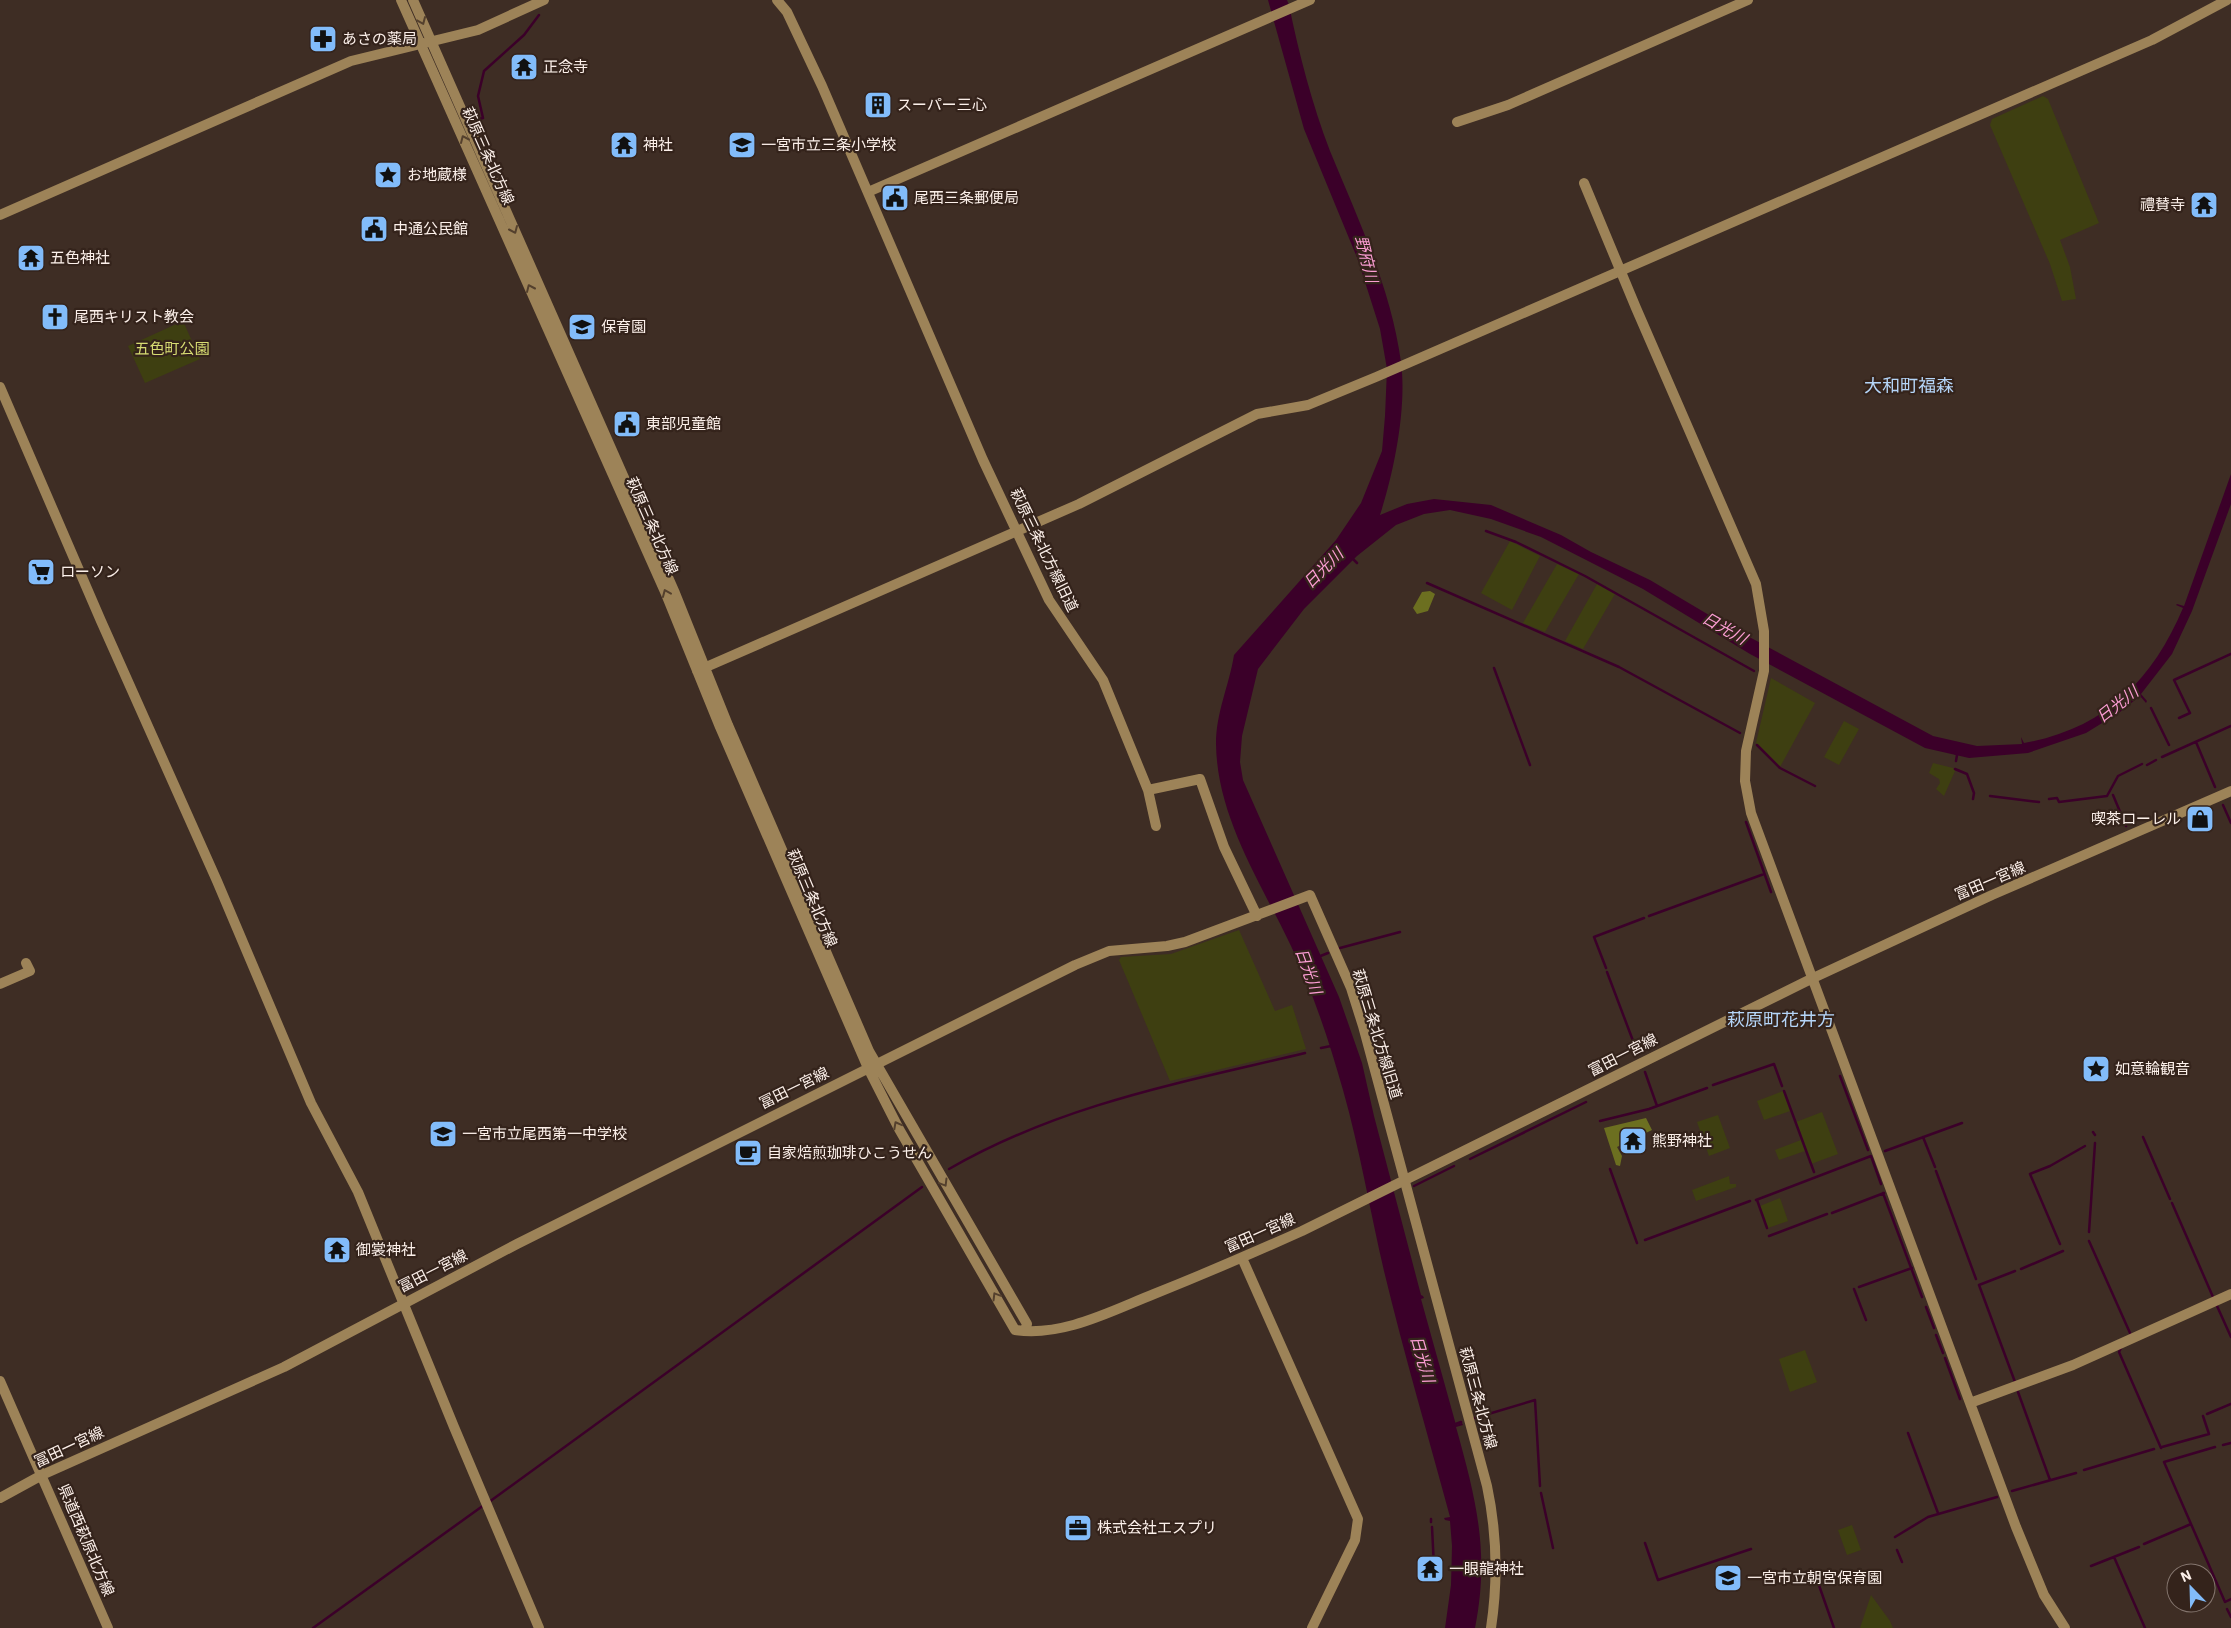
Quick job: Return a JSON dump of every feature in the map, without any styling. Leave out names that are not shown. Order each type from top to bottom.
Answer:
[{"type":"street","name":"萩原三条北方線","points":[[401,0],[426,43],[666,594],[701,669],[872,1066]]},
{"type":"street","name":"萩原三条北方線","points":[[413,0],[426,43]]},
{"type":"street","points":[[0,214],[335,68],[371,55],[478,30],[544,0]]},
{"type":"street","name":"萩原三条北方線旧道","points":[[777,0],[787,12],[822,86],[983,460],[1053,609],[1103,680],[1148,790],[1156,826]]},
{"type":"street","points":[[868,192],[1310,0]]},
{"type":"street","points":[[1457,122],[1508,105],[1748,0]]},
{"type":"street","points":[[701,669],[1079,504],[1257,414],[1308,405],[1376,377],[2152,40],[2227,0]]},
{"type":"street","points":[[1584,183],[1746,556],[1756,584],[1764,631],[1764,671],[1746,751],[1747,797],[1757,830],[2023,1544],[2044,1595],[2065,1628]]},
{"type":"street","points":[[0,387],[100,621],[217,881],[311,1103],[358,1192],[539,1628]]},
{"type":"street","points":[[1148,790],[1200,779],[1224,847],[1257,916]]},
{"type":"street","name":"富田一宮線","points":[[872,1066],[899,1130],[1016,1330],[1048,1331],[1080,1323],[1242,1258],[1302,1231],[1811,979],[1992,895],[2231,791]]},
{"type":"street","name":"萩原三条北方線旧道","points":[[1257,916],[1310,895],[1351,988],[1402,1180]]},
{"type":"street","name":"冨田一宮線","points":[[0,1498],[42,1475],[284,1367],[403,1303],[1057,974],[1109,951],[1177,944],[1257,916]]},
{"type":"street","points":[[0,984],[30,971],[26,963]]},
{"type":"street","name":"萩原三条北方線","points":[[1402,1180],[1490,1503],[1495,1548],[1494,1600],[1491,1628]]},
{"type":"street","points":[[1242,1258],[1358,1519],[1356,1540],[1312,1628]]},
{"type":"street","points":[[1970,1403],[2073,1365],[2231,1294]]},
{"type":"street","name":"県道西萩原北方線","points":[[0,1381],[108,1628]]},
{"type":"green space","points":[[2043,96],[2048,99],[2099,223],[2060,240],[2070,267],[2076,299],[2062,301],[2050,264],[1990,125],[1992,119]]},
{"type":"green space","name":"五色町公園","points":[[183,321],[200,359],[145,383],[128,346]]},
{"type":"green space","points":[[1510,541],[1540,556],[1512,610],[1481,593]]},
{"type":"green space","points":[[1557,564],[1579,574],[1545,632],[1523,623]]},
{"type":"green space","points":[[1597,584],[1615,594],[1583,649],[1565,641]]},
{"type":"green space","points":[[1771,678],[1815,703],[1780,767],[1756,743]]},
{"type":"green space","points":[[1844,721],[1859,729],[1839,765],[1824,757]]},
{"type":"green space","points":[[1933,763],[1953,768],[1955,771],[1944,796],[1936,789],[1940,783],[1939,779],[1929,773]]},
{"type":"green space","points":[[1239,930],[1275,1011],[1292,1005],[1306,1049],[1170,1081],[1119,960],[1121,957],[1171,954]]},
{"type":"green space","points":[[1783,1091],[1790,1111],[1764,1120],[1757,1101]]},
{"type":"green space","points":[[1822,1112],[1838,1154],[1811,1164],[1796,1122]]},
{"type":"green space","points":[[1718,1115],[1730,1148],[1709,1156],[1697,1122]]},
{"type":"green space","points":[[1801,1140],[1805,1151],[1779,1160],[1775,1150]]},
{"type":"green space","points":[[1729,1176],[1730,1184],[1736,1184],[1736,1187],[1696,1201],[1692,1190]]},
{"type":"green space","points":[[1780,1198],[1788,1221],[1768,1228],[1760,1206]]},
{"type":"green space","points":[[1805,1350],[1817,1382],[1790,1392],[1779,1359]]},
{"type":"green space","points":[[1852,1525],[1861,1550],[1847,1555],[1838,1530]]},
{"type":"green space","points":[[1871,1595],[1890,1621],[1893,1628],[1860,1628]]},
{"type":"shaded area","points":[[1430,591],[1435,594],[1428,611],[1417,614],[1413,608],[1422,592]]},
{"type":"shaded area","points":[[1646,1118],[1652,1130],[1617,1147],[1622,1156],[1620,1166],[1616,1165],[1604,1128]]},
{"type":"water","points":[[1268,0],[1287,0],[1289,5],[1317,115],[1382,281],[1396,334],[1401,362],[1401,419],[1390,479],[1380,515],[1407,504],[1434,499],[1491,505],[1561,535],[1591,552],[1650,580],[1714,618],[1933,736],[1977,746],[2022,744],[2021,737],[2024,743],[2053,736],[2078,726],[2122,698],[2140,679],[2171,634],[2183,608],[2176,605],[2184,606],[2231,474],[2231,504],[2192,611],[2172,654],[2141,694],[2147,701],[2146,703],[2140,696],[2120,712],[2086,733],[2028,753],[1969,758],[1925,748],[1750,654],[1643,589],[1541,537],[1491,519],[1450,510],[1424,514],[1396,525],[1357,556],[1304,609],[1258,669],[1242,736],[1240,762],[1243,780],[1339,997],[1362,1063],[1421,1295],[1424,1298],[1421,1299],[1456,1425],[1462,1423],[1463,1425],[1456,1427],[1475,1502],[1481,1550],[1481,1575],[1475,1628],[1445,1628],[1451,1585],[1452,1546],[1450,1521],[1444,1518],[1450,1517],[1392,1302],[1343,1090],[1320,1017],[1299,963],[1242,848],[1232,823],[1218,771],[1216,744],[1218,721],[1234,655],[1336,540],[1361,503],[1382,451],[1385,416],[1387,369],[1380,329],[1358,260],[1304,129]]},
{"type":"waterway","points":[[476,120],[483,118],[478,96],[484,71],[524,35],[539,15]]},
{"type":"waterway","points":[[1486,531],[1516,542],[1585,576],[1754,671]]},
{"type":"waterway","name":"日光川","points":[[1351,557],[1357,563]]},
{"type":"waterway","points":[[1427,583],[1619,667],[1740,733]]},
{"type":"waterway","points":[[2179,718],[2190,713],[2174,680],[2231,654]]},
{"type":"waterway","points":[[1494,668],[1530,765]]},
{"type":"waterway","points":[[2151,708],[2169,745]]},
{"type":"waterway","points":[[2162,757],[2231,726]]},
{"type":"waterway","points":[[2196,742],[2215,787]]},
{"type":"waterway","points":[[1757,745],[1780,768],[1815,786]]},
{"type":"waterway","points":[[1955,753],[1957,755],[1956,761]]},
{"type":"waterway","points":[[2147,765],[2156,760]]},
{"type":"waterway","points":[[2049,799],[2057,798],[2059,802],[2107,796],[2118,776],[2142,764]]},
{"type":"waterway","points":[[1955,769],[1967,774],[1974,793],[1973,799]]},
{"type":"waterway","points":[[2113,795],[2126,826]]},
{"type":"waterway","points":[[1990,796],[2039,802]]},
{"type":"waterway","points":[[2223,805],[2231,823]]},
{"type":"waterway","points":[[1746,822],[1771,892]]},
{"type":"waterway","points":[[1649,916],[1764,874]]},
{"type":"waterway","points":[[1606,968],[1594,937],[1644,918]]},
{"type":"waterway","points":[[1340,948],[1400,932]]},
{"type":"waterway","name":"日光川","points":[[1318,957],[1328,953]]},
{"type":"waterway","points":[[1607,972],[1638,1054]]},
{"type":"waterway","points":[[1321,1048],[1331,1046]]},
{"type":"waterway","points":[[949,1169],[992,1147],[1078,1112],[1167,1086],[1305,1053]]},
{"type":"waterway","points":[[1713,1085],[1774,1064],[1782,1086]]},
{"type":"waterway","points":[[1645,1072],[1657,1106]]},
{"type":"waterway","points":[[1840,1076],[1868,1150]]},
{"type":"waterway","points":[[1600,1121],[1649,1109],[1707,1088]]},
{"type":"waterway","points":[[1784,1091],[1814,1172]]},
{"type":"waterway","points":[[1470,1159],[1586,1102]]},
{"type":"waterway","points":[[1885,1151],[1962,1123]]},
{"type":"waterway","points":[[1923,1137],[1935,1167]]},
{"type":"waterway","points":[[2143,1137],[2170,1199]]},
{"type":"waterway","points":[[2089,1232],[2095,1143]]},
{"type":"waterway","points":[[2060,1244],[2030,1174],[2050,1166],[2085,1146]]},
{"type":"waterway","points":[[1756,1200],[1871,1156],[1881,1184]]},
{"type":"waterway","points":[[1414,1186],[1454,1166]]},
{"type":"waterway","points":[[1610,1169],[1637,1243]]},
{"type":"waterway","points":[[1936,1171],[1976,1279]]},
{"type":"waterway","points":[[489,1502],[922,1187]]},
{"type":"waterway","points":[[1883,1193],[1922,1297]]},
{"type":"waterway","points":[[1832,1213],[1884,1193]]},
{"type":"waterway","points":[[1757,1200],[1767,1228]]},
{"type":"waterway","points":[[1645,1240],[1750,1201]]},
{"type":"waterway","points":[[2172,1203],[2213,1297]]},
{"type":"waterway","points":[[1769,1236],[1827,1214]]},
{"type":"waterway","points":[[2089,1241],[2130,1333]]},
{"type":"waterway","points":[[2021,1269],[2063,1251]]},
{"type":"waterway","points":[[1859,1287],[1912,1268]]},
{"type":"waterway","points":[[2015,1271],[1979,1285],[2015,1382]]},
{"type":"waterway","points":[[1854,1289],[1866,1320]]},
{"type":"waterway","points":[[2217,1306],[2231,1337]]},
{"type":"waterway","points":[[1926,1307],[1934,1328]]},
{"type":"waterway","points":[[1936,1335],[1943,1353]]},
{"type":"waterway","points":[[2121,1348],[2119,1352],[2161,1448]]},
{"type":"waterway","points":[[1945,1358],[1960,1399]]},
{"type":"waterway","points":[[2018,1392],[2050,1480]]},
{"type":"waterway","points":[[1475,1418],[1535,1400],[1540,1486]]},
{"type":"waterway","points":[[2207,1414],[2231,1404]]},
{"type":"waterway","points":[[2162,1447],[2209,1434],[2203,1416]]},
{"type":"waterway","points":[[1453,1425],[1461,1422]]},
{"type":"waterway","points":[[1908,1433],[1938,1513]]},
{"type":"waterway","points":[[2223,1445],[2231,1443]]},
{"type":"waterway","points":[[2215,1447],[2164,1462],[2225,1602],[2231,1599]]},
{"type":"waterway","points":[[2084,1470],[2154,1449]]},
{"type":"waterway","points":[[2012,1491],[2076,1473]]},
{"type":"waterway","points":[[1541,1493],[1553,1548]]},
{"type":"waterway","points":[[1895,1537],[1928,1517],[1997,1497]]},
{"type":"waterway","points":[[313,1628],[484,1505]]},
{"type":"waterway","points":[[2144,1544],[2191,1524]]},
{"type":"waterway","points":[[1432,1527],[1434,1567]]},
{"type":"waterway","points":[[1645,1543],[1658,1580],[1751,1549]]},
{"type":"waterway","points":[[2091,1566],[2139,1547]]},
{"type":"waterway","points":[[1897,1550],[1902,1562]]},
{"type":"waterway","points":[[2114,1557],[2145,1628]]},
{"type":"waterway","points":[[1815,1574],[1834,1628]]},
{"type":"waterway","points":[[2227,1609],[2231,1617]]},
{"type":"place","name":"あさの薬局","points":[[323,39]]},
{"type":"place","name":"正念寺","points":[[524,67]]},
{"type":"place","name":"スーパー三心","points":[[878,105]]},
{"type":"place","name":"神社","points":[[624,145]]},
{"type":"place","name":"一宮市立三条小学校","points":[[742,145]]},
{"type":"place","name":"お地蔵様","points":[[388,175]]},
{"type":"place","name":"尾西三条郵便局","points":[[895,198]]},
{"type":"place","name":"禮賛寺","points":[[2204,205]]},
{"type":"place","name":"中通公民館","points":[[374,229]]},
{"type":"place","name":"五色神社","points":[[31,258]]},
{"type":"place","name":"尾西キリスト教会","points":[[55,317]]},
{"type":"place","name":"保育園","points":[[582,327]]},
{"type":"place","name":"東部児童館","points":[[627,424]]},
{"type":"place","name":"ローソン","points":[[41,572]]},
{"type":"place","name":"喫茶ローレル","points":[[2200,819]]},
{"type":"place","name":"如意輪観音","points":[[2096,1069]]},
{"type":"place","name":"一宮市立尾西第一中学校","points":[[443,1134]]},
{"type":"place","name":"熊野神社","points":[[1633,1141]]},
{"type":"place","name":"自家焙煎珈琲ひこうせん","points":[[748,1153]]},
{"type":"place","name":"御裳神社","points":[[337,1250]]},
{"type":"place","name":"株式会社エスプリ","points":[[1078,1528]]},
{"type":"place","name":"一眼龍神社","points":[[1430,1569]]},
{"type":"place","name":"一宮市立朝宮保育園","points":[[1728,1578]]},
{"type":"district","name":"大和町福森","points":[[1909,386]]},
{"type":"district","name":"萩原町花井方","points":[[1781,1020]]},
{"type":"water label","name":"野府川","points":[[1367,259]]}]
